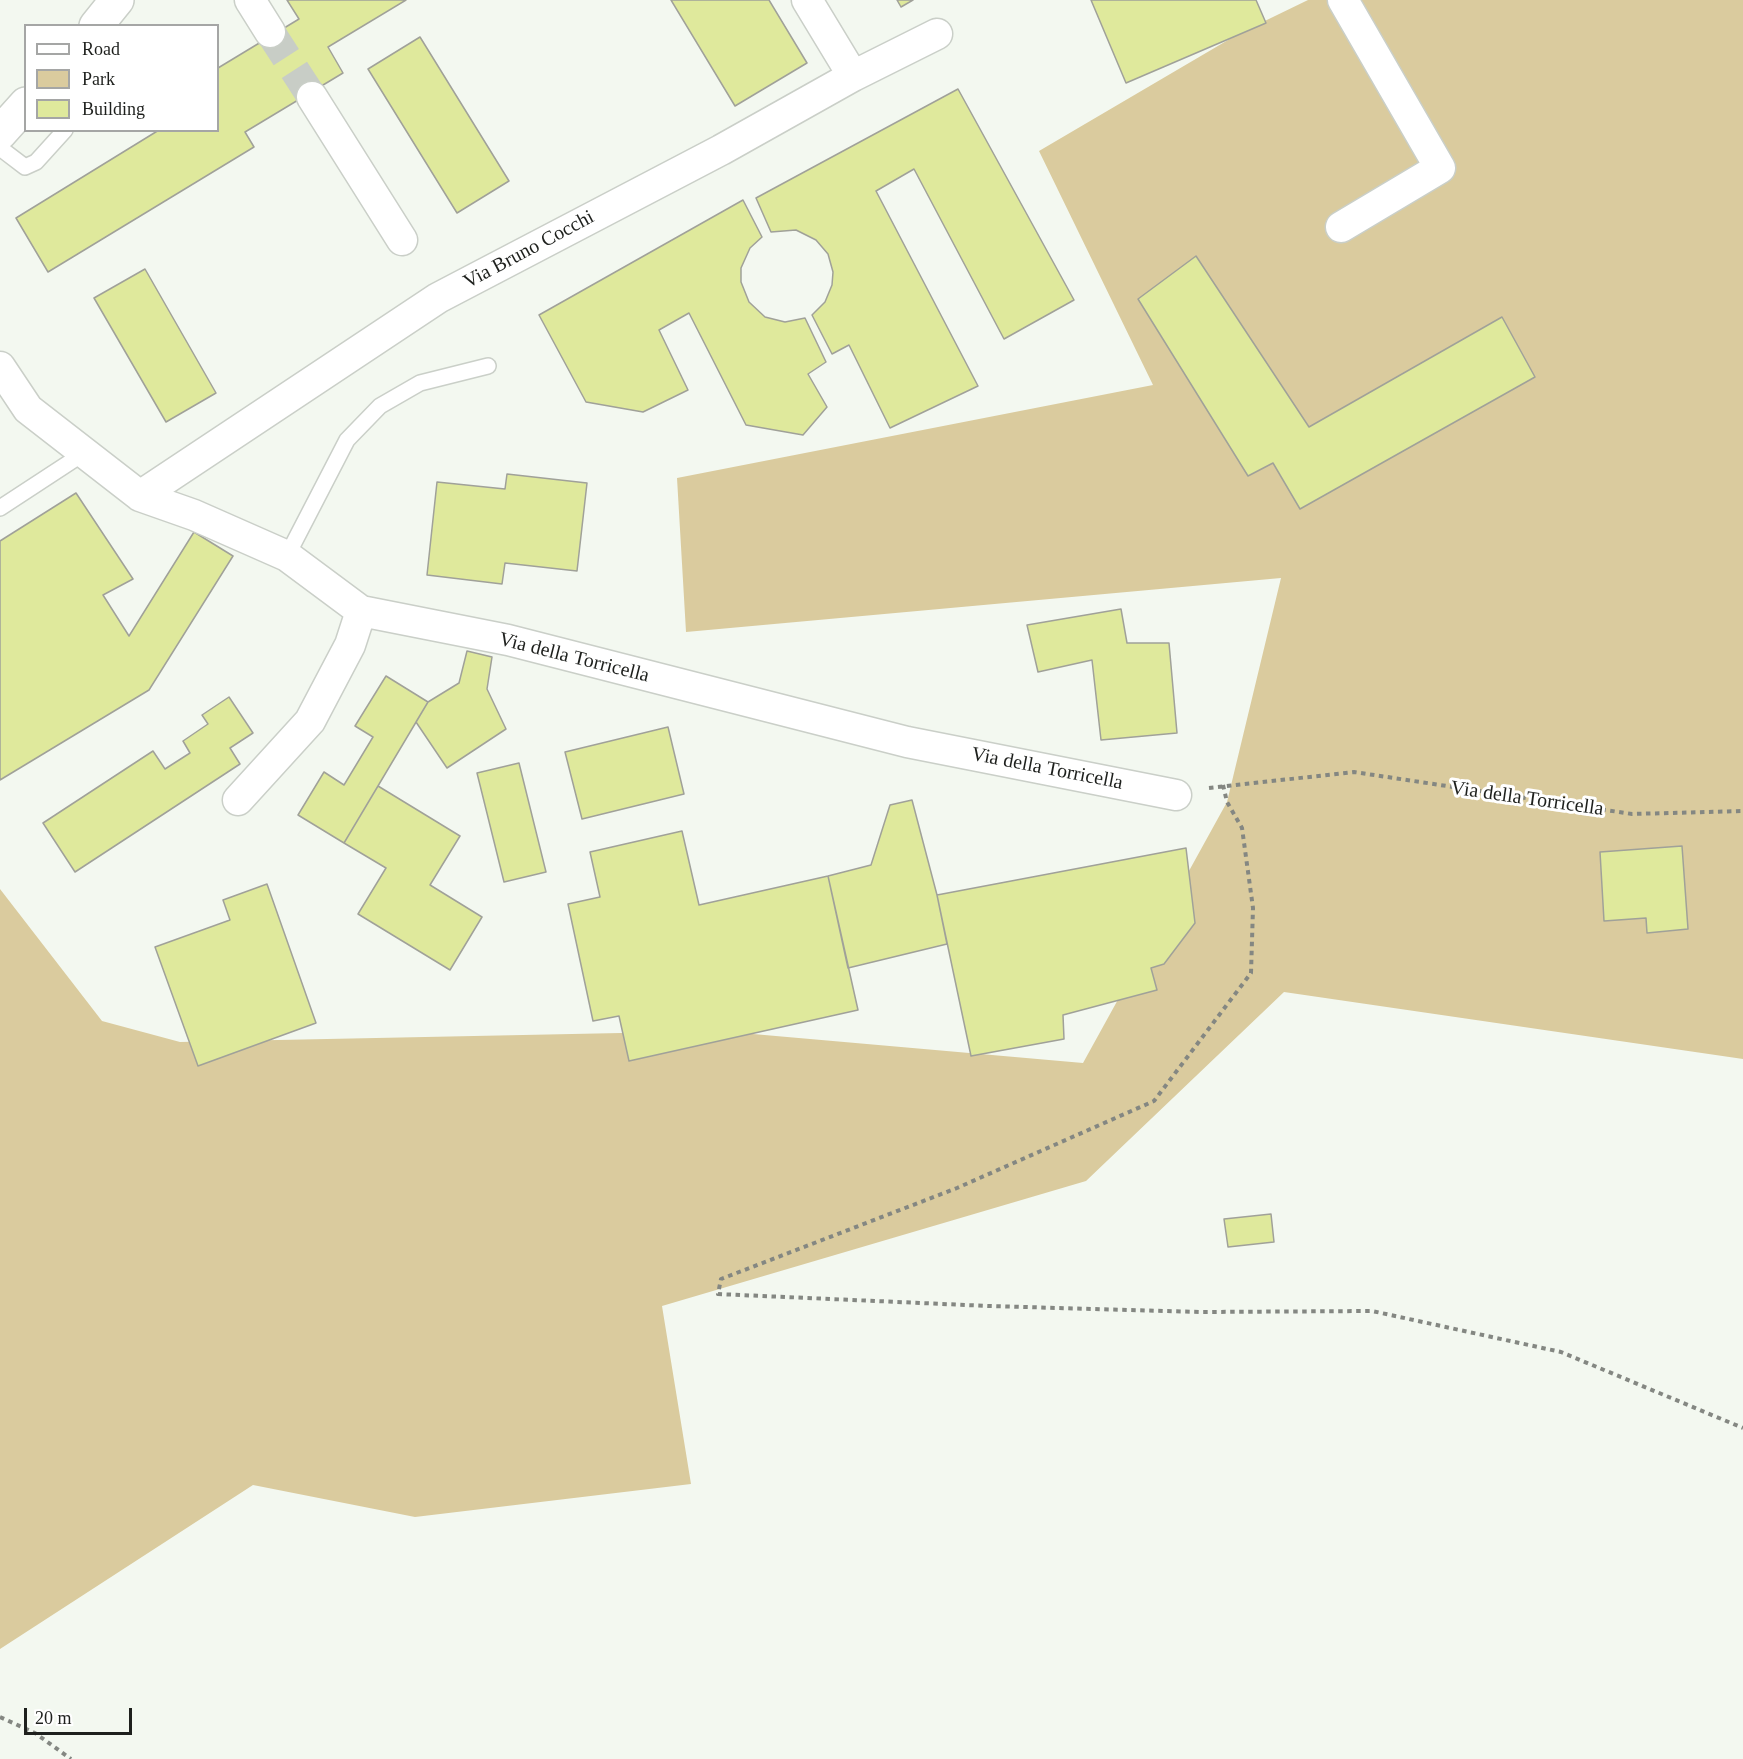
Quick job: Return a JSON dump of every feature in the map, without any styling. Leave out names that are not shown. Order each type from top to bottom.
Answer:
[{"type":"street","points":[[250,0],[270,32]]},
{"type":"street","points":[[807,0],[854,76]]},
{"type":"street","points":[[1341,227],[1440,168],[1343,0]]},
{"type":"street","name":"Via Bruno Cocchi","points":[[140,496],[438,298],[722,150],[854,76],[937,34]]},
{"type":"street","points":[[312,98],[402,240]]},
{"type":"street","points":[[0,133],[24,106]]},
{"type":"street","name":"Via della Torricella","points":[[0,367],[28,409],[140,496],[194,515],[287,556],[362,610],[508,640],[907,742],[1176,795]]},
{"type":"street","points":[[238,800],[310,721],[350,645],[362,610]]},
{"type":"lane","points":[[0,148],[25,167],[36,162],[62,132]]},
{"type":"lane","points":[[287,556],[346,440],[380,406],[420,383],[488,366]]},
{"type":"lane","points":[[0,508],[84,453]]},
{"type":"path","name":"Via della Torricella","points":[[1176,795],[1223,785],[1354,772],[1632,814],[1743,811]]},
{"type":"path","points":[[1223,785],[1227,802],[1242,828],[1253,908],[1251,974],[1154,1101],[957,1188],[721,1279],[718,1294],[976,1306],[1166,1311],[1372,1311],[1561,1352],[1743,1428]]},
{"type":"path","points":[[0,1717],[35,1733],[71,1759]]},
{"type":"green space","points":[[1308,0],[1743,0],[1743,1059],[1284,992],[1086,1181],[662,1306],[691,1484],[415,1517],[253,1485],[0,1649],[0,889],[102,1021],[180,1042],[719,1031],[1083,1063],[1227,802],[1281,578],[686,632],[677,478],[1153,385],[1039,151],[1240,33]]},
{"type":"building","points":[[287,0],[406,0],[328,47],[343,73],[245,132],[254,147],[48,272],[16,218],[156,132],[219,132],[219,67],[299,19]]},
{"type":"building","points":[[671,0],[769,0],[807,63],[735,106]]},
{"type":"building","points":[[897,0],[913,0],[901,7]]},
{"type":"building","points":[[1091,0],[1256,0],[1266,23],[1126,83]]},
{"type":"building","points":[[420,37],[509,181],[457,213],[368,69]]},
{"type":"building","points":[[958,89],[1074,300],[1004,339],[914,169],[876,191],[978,386],[890,428],[849,345],[832,354],[812,315],[825,302],[832,285],[833,272],[828,254],[816,240],[796,230],[771,232],[756,198]]},
{"type":"building","points":[[743,200],[762,237],[750,248],[741,268],[741,282],[749,302],[765,317],[785,322],[805,318],[826,362],[808,374],[827,407],[803,435],[746,425],[689,313],[659,330],[688,390],[643,412],[586,402],[539,315]]},
{"type":"building","points":[[1196,256],[1309,427],[1502,317],[1535,377],[1300,509],[1273,463],[1248,476],[1138,299]]},
{"type":"building","points":[[145,269],[216,393],[166,422],[94,298]]},
{"type":"building","points":[[507,474],[587,483],[577,571],[505,563],[502,584],[427,575],[437,482],[505,489]]},
{"type":"building","points":[[76,493],[133,579],[103,595],[129,636],[194,532],[233,556],[149,690],[0,780],[0,541]]},
{"type":"building","points":[[1121,609],[1127,643],[1169,643],[1177,733],[1101,740],[1092,660],[1038,672],[1027,625]]},
{"type":"building","points":[[467,651],[492,657],[487,689],[506,729],[447,768],[416,722],[428,702],[459,683]]},
{"type":"building","points":[[386,676],[428,702],[344,843],[298,815],[324,772],[344,785],[373,737],[355,726]]},
{"type":"building","points":[[229,697],[253,733],[230,748],[240,764],[75,872],[43,823],[153,751],[165,769],[190,753],[183,741],[208,724],[202,715]]},
{"type":"building","points":[[668,727],[684,794],[582,819],[565,752]]},
{"type":"building","points":[[519,763],[546,872],[504,882],[477,773]]},
{"type":"building","points":[[378,786],[460,836],[430,885],[482,917],[450,970],[358,914],[386,868],[344,843]]},
{"type":"building","points":[[912,800],[937,895],[947,944],[848,968],[828,876],[871,865],[890,805]]},
{"type":"building","points":[[682,831],[699,905],[828,876],[858,1010],[629,1061],[619,1016],[593,1021],[568,904],[600,897],[590,852]]},
{"type":"building","points":[[1682,846],[1688,929],[1647,933],[1646,918],[1604,921],[1600,852]]},
{"type":"building","points":[[1186,848],[1195,923],[1164,964],[1151,968],[1157,990],[1063,1015],[1064,1039],[971,1056],[937,895]]},
{"type":"building","points":[[267,884],[316,1023],[198,1066],[155,947],[230,920],[223,900]]},
{"type":"building","points":[[1271,1214],[1274,1242],[1228,1247],[1224,1219]]},
{"type":"tunnel","points":[[270,32],[312,97]]}]
